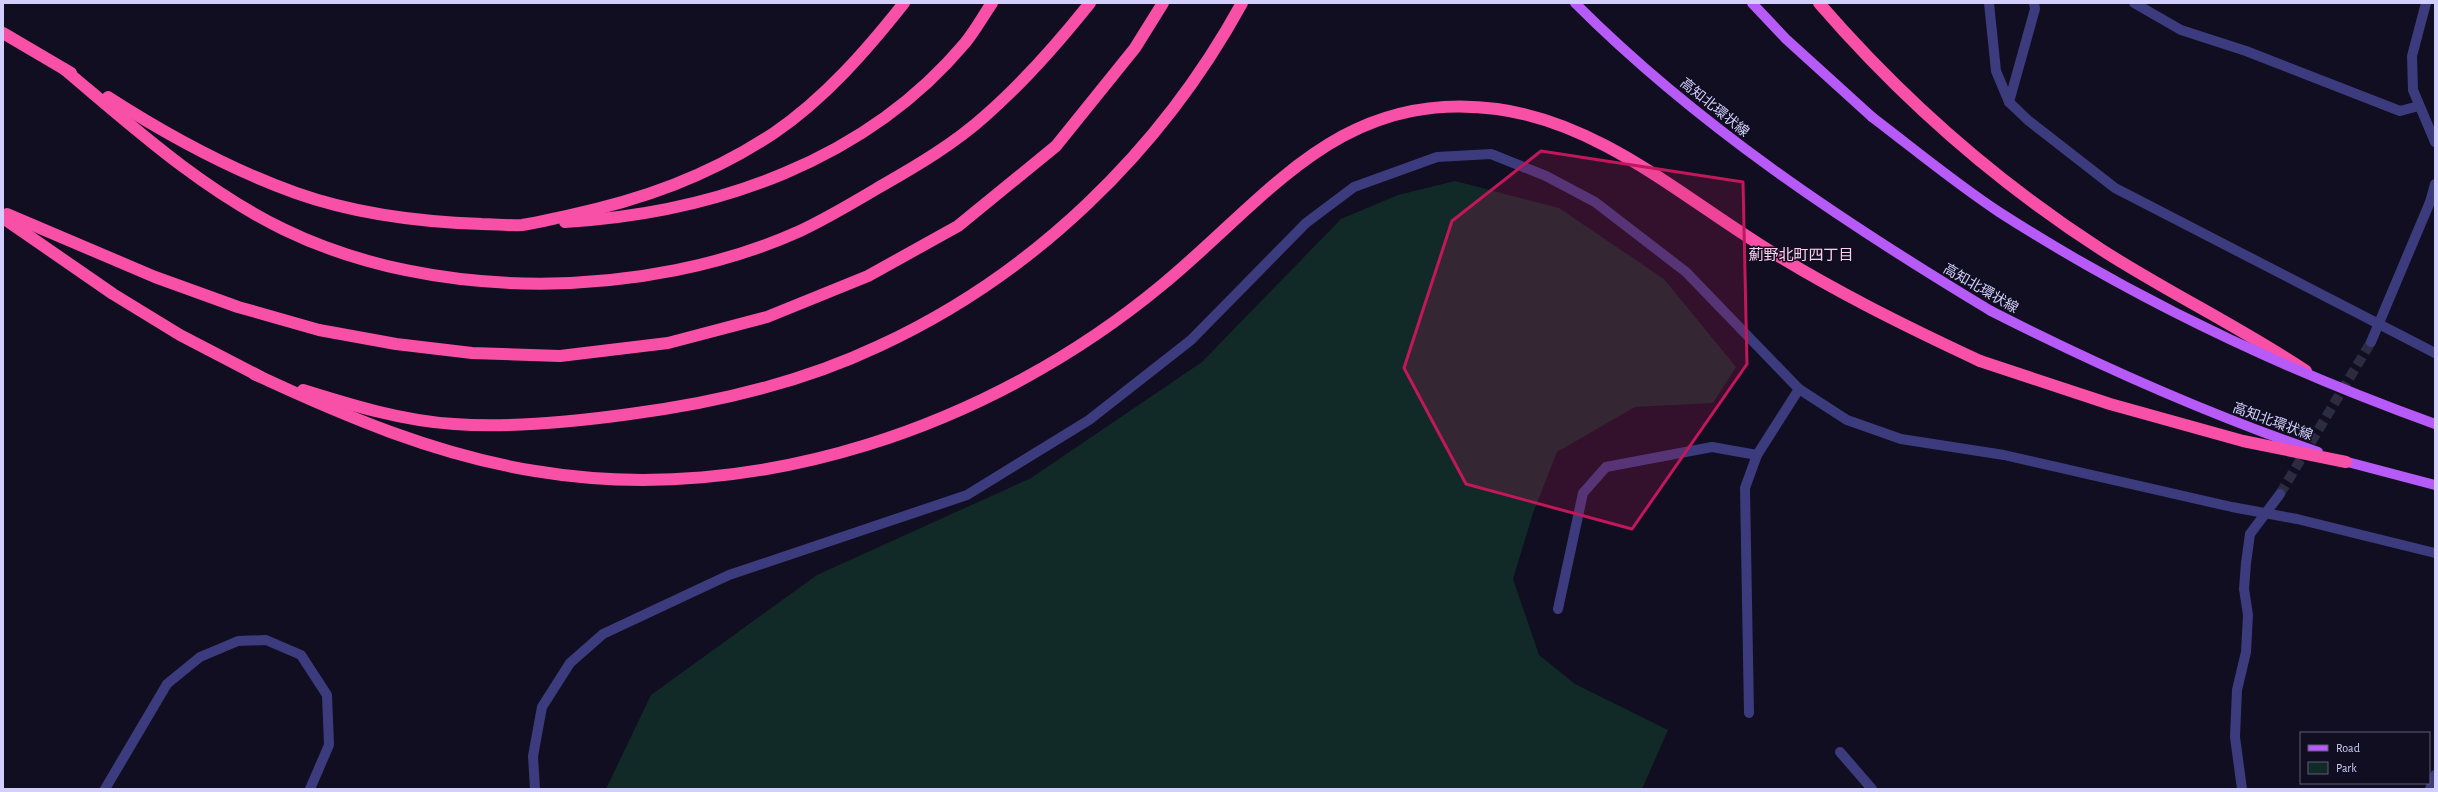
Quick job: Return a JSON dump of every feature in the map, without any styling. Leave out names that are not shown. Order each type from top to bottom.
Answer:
[{"type":"highway","points":[[522,225],[592,210],[658,192],[720,164],[774,132],[824,92],[863,53],[904,3]]},
{"type":"highway","points":[[3,33],[64,68],[156,128],[224,163],[297,194],[372,213],[448,223],[522,225],[600,220],[663,211],[722,196],[779,177],[837,150],[884,119],[928,82],[965,42],[992,3]]},
{"type":"highway","points":[[64,68],[179,164],[222,195],[284,230],[360,260],[439,277],[520,284],[598,282],[669,271],[738,254],[800,231],[862,198],[922,163],[984,117],[1038,65],[1090,3]]},
{"type":"highway","points":[[3,213],[155,277],[238,307],[319,330],[396,344],[479,354],[560,356],[668,343],[767,317],[853,282],[958,226],[1056,146],[1135,48],[1162,3]]},
{"type":"highway","points":[[254,374],[386,413],[453,424],[525,424],[598,419],[674,408],[743,393],[812,374],[879,347],[946,312],[1010,269],[1071,220],[1125,167],[1179,103],[1225,34],[1242,3]]},
{"type":"highway","points":[[1819,3],[1896,88],[1933,123],[1984,165],[2044,211],[2101,250],[2175,294],[2258,339],[2324,382]]},
{"type":"highway","points":[[3,218],[113,294],[180,335],[254,374],[322,406],[393,434],[467,457],[536,472],[612,479],[681,478],[749,471],[823,458],[893,436],[960,411],[1033,374],[1098,334],[1162,285],[1274,183],[1310,154],[1351,131],[1397,114],[1445,107],[1496,109],[1546,121],[1596,139],[1650,171],[1761,245],[1841,292],[1910,329],[1980,361],[2110,404],[2236,439],[2346,462]]},
{"type":"main road","name":"高知北環状線","points":[[1575,3],[1650,72],[1725,134],[1792,184],[1892,251],[1991,311],[2080,356],[2242,426],[2346,462],[2435,485]]},
{"type":"main road","points":[[1752,3],[1797,50],[1872,117],[1998,211],[2073,258],[2147,300],[2227,339],[2324,382],[2435,424]]},
{"type":"street","points":[[1989,3],[1996,71],[2009,102],[2029,121],[2115,188],[2435,353]]},
{"type":"street","points":[[2009,102],[2024,53],[2035,9],[2034,3]]},
{"type":"street","points":[[2134,3],[2181,30],[2246,51],[2400,111],[2419,106]]},
{"type":"street","points":[[2426,3],[2412,56],[2413,90],[2435,142]]},
{"type":"street","points":[[535,789],[533,756],[542,707],[570,663],[603,634],[729,575],[967,495],[1089,420],[1191,340],[1306,223],[1354,187],[1438,157],[1491,154],[1546,176],[1595,202],[1686,272],[1799,389],[1847,420],[1901,439],[2004,454],[2264,514],[2297,519],[2435,553]]},
{"type":"street","points":[[2371,342],[2380,325],[2435,184]]},
{"type":"street","points":[[1749,712],[1745,488],[1757,455],[1799,389]]},
{"type":"street","points":[[1558,608],[1583,493],[1606,467],[1712,447],[1757,455]]},
{"type":"street","points":[[2242,789],[2235,737],[2237,690],[2246,652],[2248,615],[2244,582],[2250,534],[2280,494]]},
{"type":"street","points":[[105,789],[120,767],[167,684],[200,657],[238,641],[266,640],[301,655],[327,695],[329,745],[310,789]]},
{"type":"street","points":[[1840,752],[1872,789]]},
{"type":"street","points":[[2430,789],[2435,775]]},
{"type":"highlighted area","points":[[1541,151],[1743,182],[1747,364],[1632,529],[1466,484],[1404,368],[1452,221]]},
{"type":"green space","points":[[1455,181],[1559,208],[1664,279],[1736,367],[1713,403],[1635,407],[1557,452],[1533,513],[1513,579],[1539,655],[1575,684],[1668,730],[1642,789],[606,789],[651,695],[817,575],[1031,478],[1202,362],[1341,219],[1398,195]]},
{"type":"tunnel","points":[[2280,494],[2371,342]]},
{"type":"district","name":"薊野北町四丁目","points":[[1801,255]]}]
